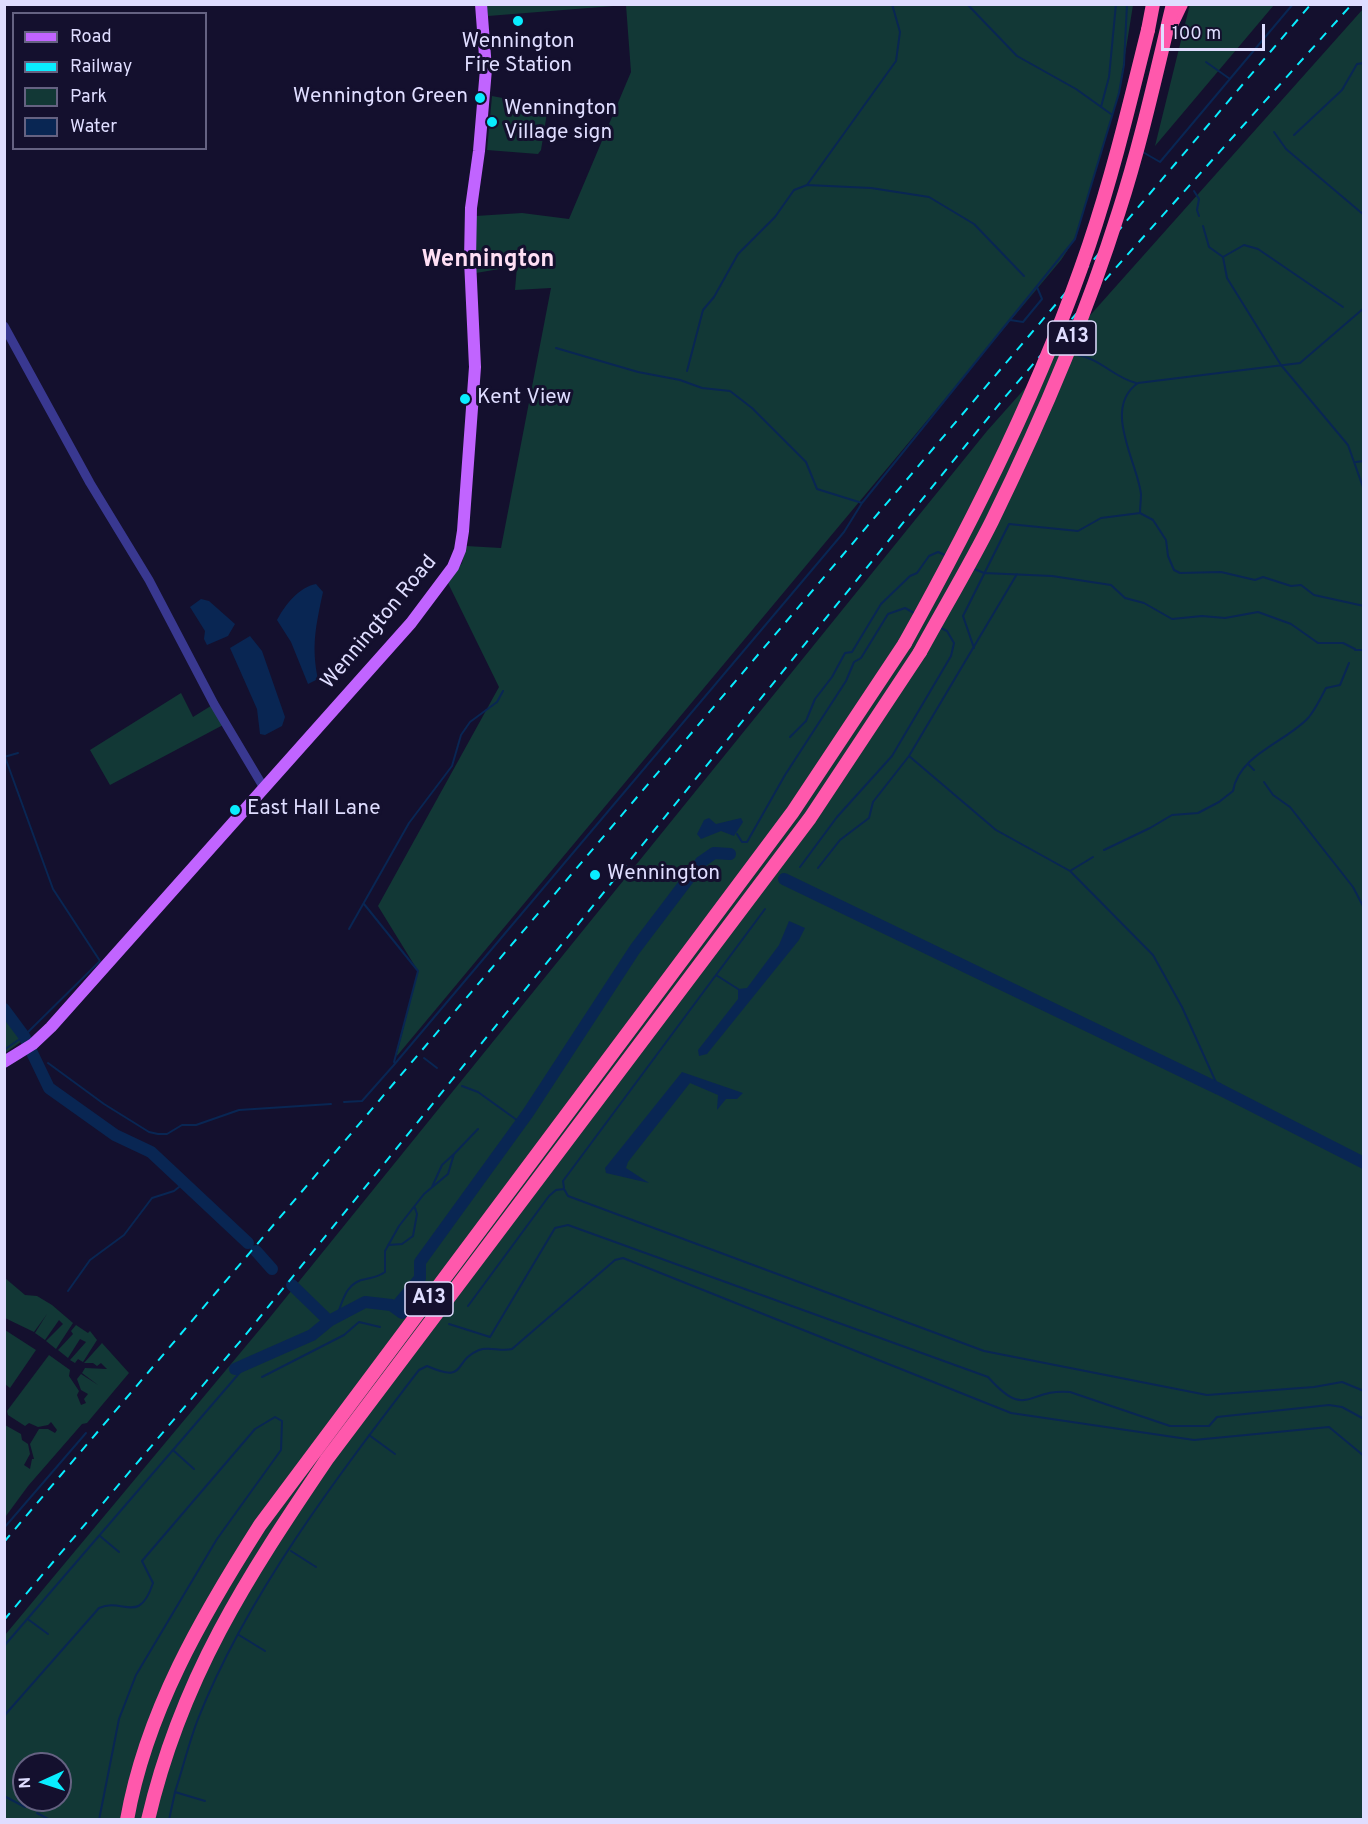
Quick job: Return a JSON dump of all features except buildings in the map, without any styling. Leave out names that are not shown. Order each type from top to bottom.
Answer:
[{"type":"highway","name":"A13","points":[[127,1820],[145,1750],[181,1660],[210,1605],[260,1525],[792,813],[905,643],[962,541],[1030,397],[1089,245],[1125,125],[1153,4]]},
{"type":"highway","name":"A13","points":[[148,1820],[157,1783],[179,1718],[210,1644],[275,1535],[327,1459],[810,818],[920,652],[992,521],[1040,418],[1072,338],[1119,212],[1145,121],[1173,4]]},
{"type":"highway","points":[[1166,34],[1181,4]]},
{"type":"main road","name":"Wennington Road","points":[[4,1062],[33,1044],[116,956],[411,623],[453,567],[460,550],[475,367],[470,237],[486,69],[482,4]]},
{"type":"street","points":[[4,326],[90,483],[149,580],[214,704],[264,788]]},
{"type":"green space","points":[[1190,4],[1274,5],[1155,146]]},
{"type":"green space","points":[[486,5],[626,5],[488,16]]},
{"type":"green space","points":[[626,5],[1133,5],[1119,93],[1075,239],[1061,260],[396,1057],[418,971],[378,906],[499,687],[448,583],[462,563],[466,546],[501,548],[551,288],[515,290],[517,266],[476,273],[476,216],[522,213],[569,219],[631,72]]},
{"type":"green space","points":[[1363,9],[1363,1819],[5,1820],[5,1635],[271,1316],[987,431]]},
{"type":"green space","points":[[492,96],[544,106],[547,113],[541,150],[538,154],[487,150]]},
{"type":"green space","points":[[181,693],[193,717],[214,704],[223,725],[110,785],[90,750]]},
{"type":"green space","points":[[4,1007],[28,1037],[5,1053],[4,1053]]},
{"type":"green space","points":[[5,1278],[25,1295],[37,1296],[52,1305],[73,1323],[56,1349],[46,1341],[63,1324],[59,1320],[45,1340],[35,1333],[47,1314],[34,1332],[5,1318]]},
{"type":"green space","points":[[76,1325],[88,1333],[90,1331],[97,1340],[83,1362],[78,1359],[75,1363],[70,1360],[86,1342],[80,1339],[68,1358],[58,1350],[73,1334],[71,1331]]},
{"type":"green space","points":[[5,1330],[36,1350],[10,1388],[5,1384]]},
{"type":"green space","points":[[102,1343],[129,1373],[87,1423],[82,1424],[28,1486],[6,1516],[5,1425],[21,1434],[22,1440],[28,1444],[30,1454],[24,1465],[30,1469],[32,1459],[34,1459],[30,1444],[39,1429],[48,1429],[55,1433],[57,1430],[51,1422],[38,1427],[29,1423],[25,1426],[8,1415],[7,1411],[49,1355],[70,1370],[69,1376],[79,1391],[77,1395],[81,1405],[86,1403],[84,1399],[88,1394],[81,1390],[77,1379],[81,1374],[98,1385],[82,1373],[85,1368],[107,1369],[101,1363],[97,1366],[93,1363],[84,1363]]},
{"type":"water","points":[[316,584],[323,592],[316,625],[318,679],[308,684],[291,642],[277,620],[293,598],[304,589]]},
{"type":"water","points":[[201,599],[209,601],[235,624],[228,636],[207,645],[204,639],[205,631],[190,607]]},
{"type":"water","points":[[250,636],[262,651],[285,717],[282,726],[265,735],[260,734],[257,709],[230,648]]},
{"type":"water","points":[[709,818],[716,824],[741,818],[743,822],[734,836],[721,831],[701,839],[697,834],[704,820]]},
{"type":"water","points":[[789,921],[805,928],[799,940],[707,1054],[699,1056],[698,1050],[738,999],[738,989],[747,988],[779,945]]},
{"type":"water","points":[[682,1072],[743,1093],[737,1099],[726,1099],[717,1110],[718,1095],[690,1083],[628,1162],[626,1168],[649,1183],[606,1173],[605,1168]]},
{"type":"waterway","points":[[807,185],[896,61],[900,32],[892,4]]},
{"type":"waterway","points":[[967,4],[1017,56],[1076,89],[1111,114]]},
{"type":"waterway","points":[[1101,107],[1109,77],[1116,4]]},
{"type":"waterway","points":[[344,1102],[362,1101],[393,1066],[844,532],[862,503],[1075,239],[1119,93],[1124,65],[1127,4]]},
{"type":"waterway","points":[[1141,151],[1160,162],[1293,4]]},
{"type":"waterway","points":[[1206,62],[1230,79]]},
{"type":"waterway","points":[[1294,135],[1342,90],[1357,64],[1364,63]]},
{"type":"waterway","points":[[1274,132],[1286,149],[1364,215]]},
{"type":"waterway","points":[[687,371],[703,310],[714,297],[738,254],[775,217],[794,190],[807,185],[871,188],[929,197],[974,224],[1024,276]]},
{"type":"waterway","points":[[1194,191],[1199,199],[1197,210],[1199,216]]},
{"type":"waterway","points":[[1203,226],[1209,247],[1223,257],[1227,278],[1281,365],[1348,445],[1364,490]]},
{"type":"waterway","points":[[1223,257],[1244,245],[1258,249],[1343,307]]},
{"type":"waterway","points":[[1010,320],[1023,322],[1042,299],[1037,287]]},
{"type":"waterway","points":[[1140,513],[1141,494],[1124,436],[1122,420],[1123,406],[1128,394],[1138,383],[1300,363],[1364,308]]},
{"type":"waterway","points":[[556,348],[638,372],[680,380],[702,388],[730,391],[752,408],[806,462],[817,489],[862,503]]},
{"type":"waterway","points":[[1077,355],[1093,360],[1136,383]]},
{"type":"waterway","points":[[1356,462],[1364,461]]},
{"type":"waterway","points":[[974,648],[963,616],[1009,524],[1078,531],[1101,518],[1140,513],[1153,520],[1166,540],[1168,556],[1174,570],[1180,573],[1221,572],[1255,580],[1263,577],[1291,586],[1301,585],[1314,595],[1364,606]]},
{"type":"waterway","points":[[790,737],[806,721],[815,699],[832,677],[845,653],[852,652],[881,604],[910,576],[917,573],[929,556],[938,552],[945,555]]},
{"type":"waterway","points":[[972,568],[984,573],[1052,576],[1111,585],[1125,598],[1144,603],[1172,619],[1202,616],[1225,618],[1258,612],[1291,624],[1318,643],[1343,643],[1355,649]]},
{"type":"waterway","points":[[818,868],[840,840],[869,818],[873,802],[909,756],[1017,574]]},
{"type":"waterway","points":[[737,834],[742,842],[747,842],[785,775],[846,681],[854,662],[861,658],[888,614],[905,608],[916,614]]},
{"type":"waterway","points":[[800,867],[837,817],[892,756],[951,656],[954,643],[947,631],[939,627]]},
{"type":"waterway","points":[[1355,650],[1364,650]]},
{"type":"waterway","points":[[1104,850],[1172,815],[1198,813],[1219,802],[1233,791],[1244,767],[1300,726],[1316,707],[1326,688],[1340,685],[1349,663]]},
{"type":"waterway","points":[[349,929],[409,823],[452,766],[461,735],[470,722],[497,702],[503,691]]},
{"type":"waterway","points":[[4,757],[18,753]]},
{"type":"waterway","points":[[909,756],[996,830],[1070,871],[1153,955],[1182,1007],[1219,1089]]},
{"type":"waterway","points":[[4,1050],[24,1036],[100,961],[53,889],[5,757]]},
{"type":"waterway","points":[[1248,764],[1254,770]]},
{"type":"waterway","points":[[1264,782],[1273,795],[1290,807],[1353,887],[1364,908]]},
{"type":"waterway","points":[[395,1308],[420,1278],[420,1262],[528,1113],[635,949],[701,862],[714,853],[730,854]]},
{"type":"waterway","points":[[1070,871],[1093,857]]},
{"type":"waterway","points":[[784,879],[1219,1089],[1364,1163]]},
{"type":"waterway","points":[[364,904],[418,971],[394,1062]]},
{"type":"waterway","points":[[564,1188],[563,1181],[765,909]]},
{"type":"waterway","points":[[716,975],[738,989]]},
{"type":"waterway","points":[[4,1009],[24,1036],[49,1088],[115,1135],[151,1152],[248,1243]]},
{"type":"waterway","points":[[424,1058],[437,1068]]},
{"type":"waterway","points":[[48,1063],[104,1104],[149,1132],[158,1134],[167,1134],[182,1125],[196,1125],[239,1110],[331,1104]]},
{"type":"waterway","points":[[462,1086],[478,1092],[521,1123]]},
{"type":"waterway","points":[[337,1316],[346,1293],[354,1284],[385,1272],[385,1251],[399,1226],[424,1194],[448,1174],[454,1154],[478,1129]]},
{"type":"waterway","points":[[432,1187],[442,1165],[454,1154]]},
{"type":"waterway","points":[[68,1291],[90,1260],[124,1235],[152,1198],[174,1191],[184,1183]]},
{"type":"waterway","points":[[468,1306],[549,1196],[556,1190],[564,1189],[568,1196],[984,1351],[1207,1395],[1314,1387],[1342,1382],[1364,1391]]},
{"type":"waterway","points":[[388,1245],[402,1244],[413,1236],[417,1214],[415,1208]]},
{"type":"waterway","points":[[449,1324],[490,1337],[555,1228],[568,1225],[988,1377],[1001,1390],[1020,1400],[1056,1392],[1070,1392],[1170,1426],[1209,1426],[1217,1417],[1329,1405],[1342,1407],[1364,1419]]},
{"type":"waterway","points":[[256,1251],[272,1269]]},
{"type":"waterway","points":[[175,1792],[198,1719],[218,1672],[268,1581],[326,1494],[419,1370],[427,1366],[440,1371],[454,1372],[479,1350],[512,1349],[615,1260],[623,1258],[1011,1413],[1194,1440],[1329,1427],[1364,1456]]},
{"type":"waterway","points":[[292,1285],[329,1321]]},
{"type":"waterway","points":[[235,1369],[312,1335],[329,1321],[365,1302],[391,1305],[402,1313]]},
{"type":"waterway","points":[[262,1377],[344,1335],[359,1322],[380,1327]]},
{"type":"waterway","points":[[4,1646],[248,1363]]},
{"type":"waterway","points":[[4,1716],[99,1608],[108,1606],[130,1608],[142,1604],[153,1583],[142,1561],[255,1429],[275,1417],[282,1421],[281,1450],[217,1539],[136,1675],[119,1719],[99,1820]]},
{"type":"waterway","points":[[4,1528],[86,1433]]},
{"type":"waterway","points":[[369,1435],[395,1454]]},
{"type":"waterway","points":[[174,1451],[194,1469]]},
{"type":"waterway","points":[[100,1536],[119,1552]]},
{"type":"waterway","points":[[291,1551],[316,1567]]},
{"type":"waterway","points":[[29,1620],[48,1634]]},
{"type":"waterway","points":[[239,1635],[265,1651]]},
{"type":"waterway","points":[[169,1820],[175,1792],[205,1801]]},
{"type":"waterway","points":[[4,1796],[12,1800]]},
{"type":"waterway","points":[[37,1813],[50,1820]]},
{"type":"railway","points":[[4,1542],[1311,4]]},
{"type":"railway","points":[[4,1620],[243,1338],[1005,397],[1112,272],[1352,4]]},
{"type":"place","name":"Wennington Fire Station","points":[[518,21]]},
{"type":"place","name":"Wennington Green","points":[[480,98]]},
{"type":"place","name":"Wennington Village sign","points":[[492,122]]},
{"type":"place","name":"Kent View","points":[[465,399]]},
{"type":"place","name":"East Hall Lane","points":[[235,810]]},
{"type":"place","name":"Wennington","points":[[595,875]]},
{"type":"district","name":"Wennington","points":[[488,261]]}]
